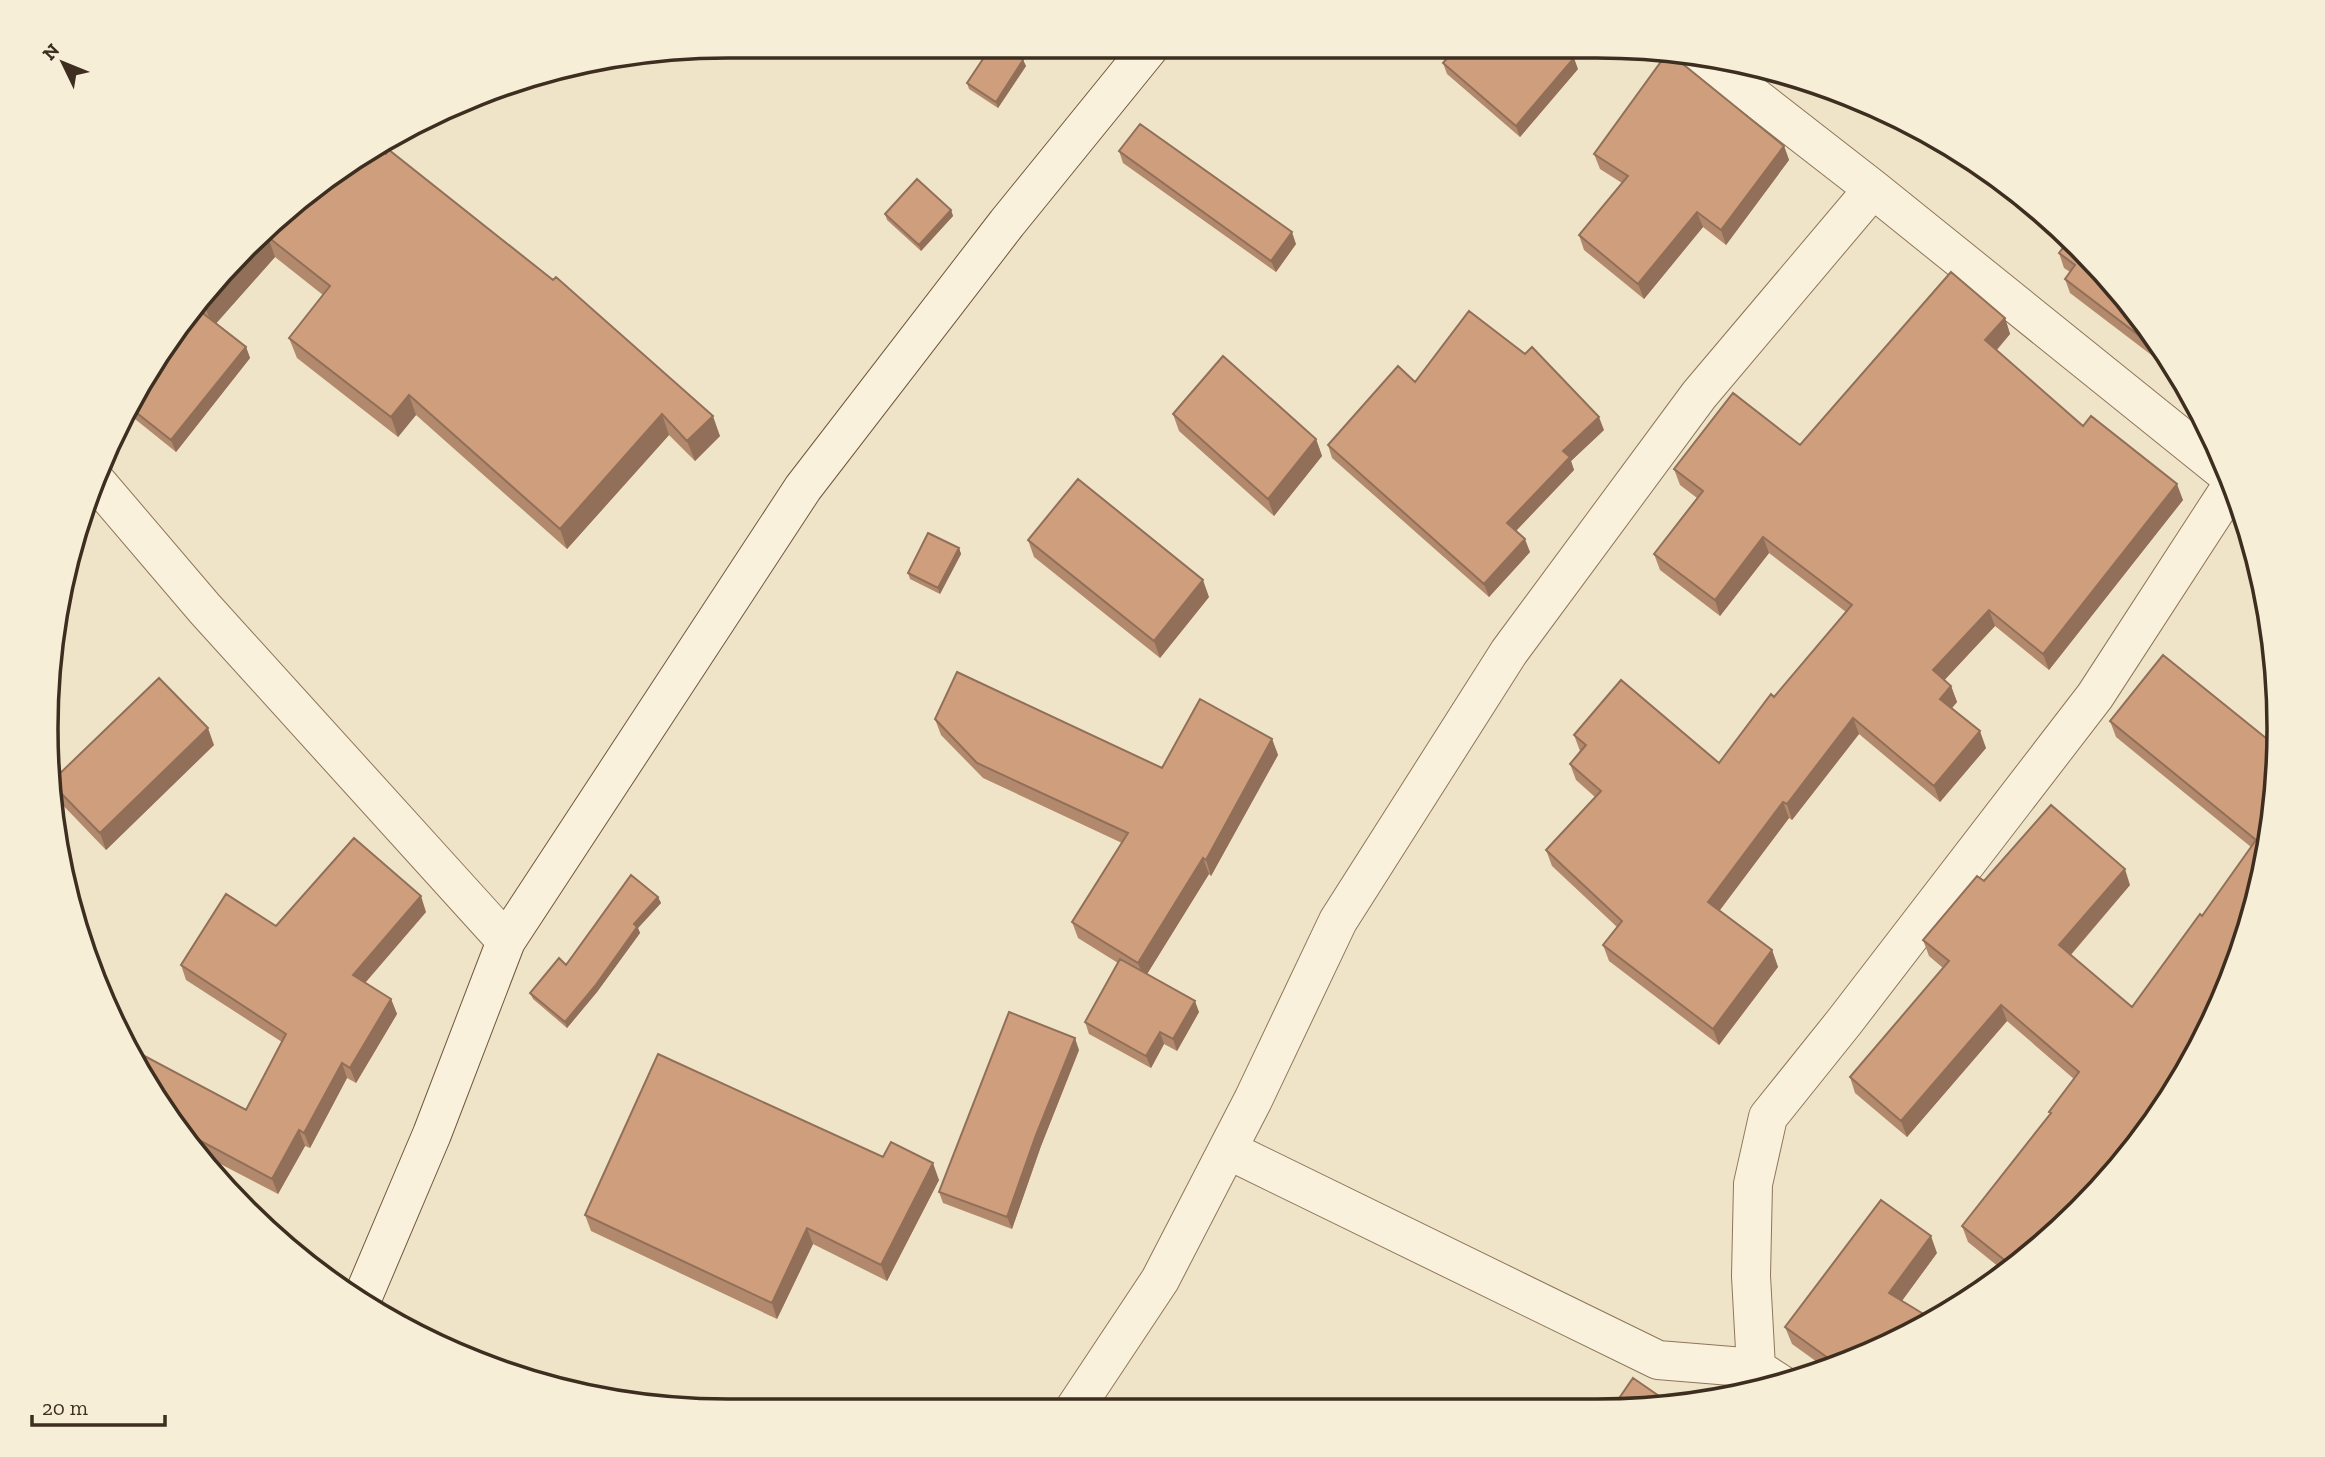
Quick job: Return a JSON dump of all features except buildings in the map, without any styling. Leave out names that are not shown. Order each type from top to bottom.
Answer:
[{"type":"street","points":[[365,1291],[432,1135],[506,941],[803,488],[1007,223],[1141,58]]},
{"type":"street","points":[[1719,70],[2211,462]]},
{"type":"street","points":[[1081,1399],[1160,1280],[1228,1150],[1338,921],[1509,652],[1699,395],[1873,190]]},
{"type":"street","points":[[102,489],[205,609],[506,941]]},
{"type":"street","points":[[1228,1150],[1658,1360],[1769,1376],[1751,1276],[1753,1184],[1768,1117],[2095,696],[2225,496]]}]
